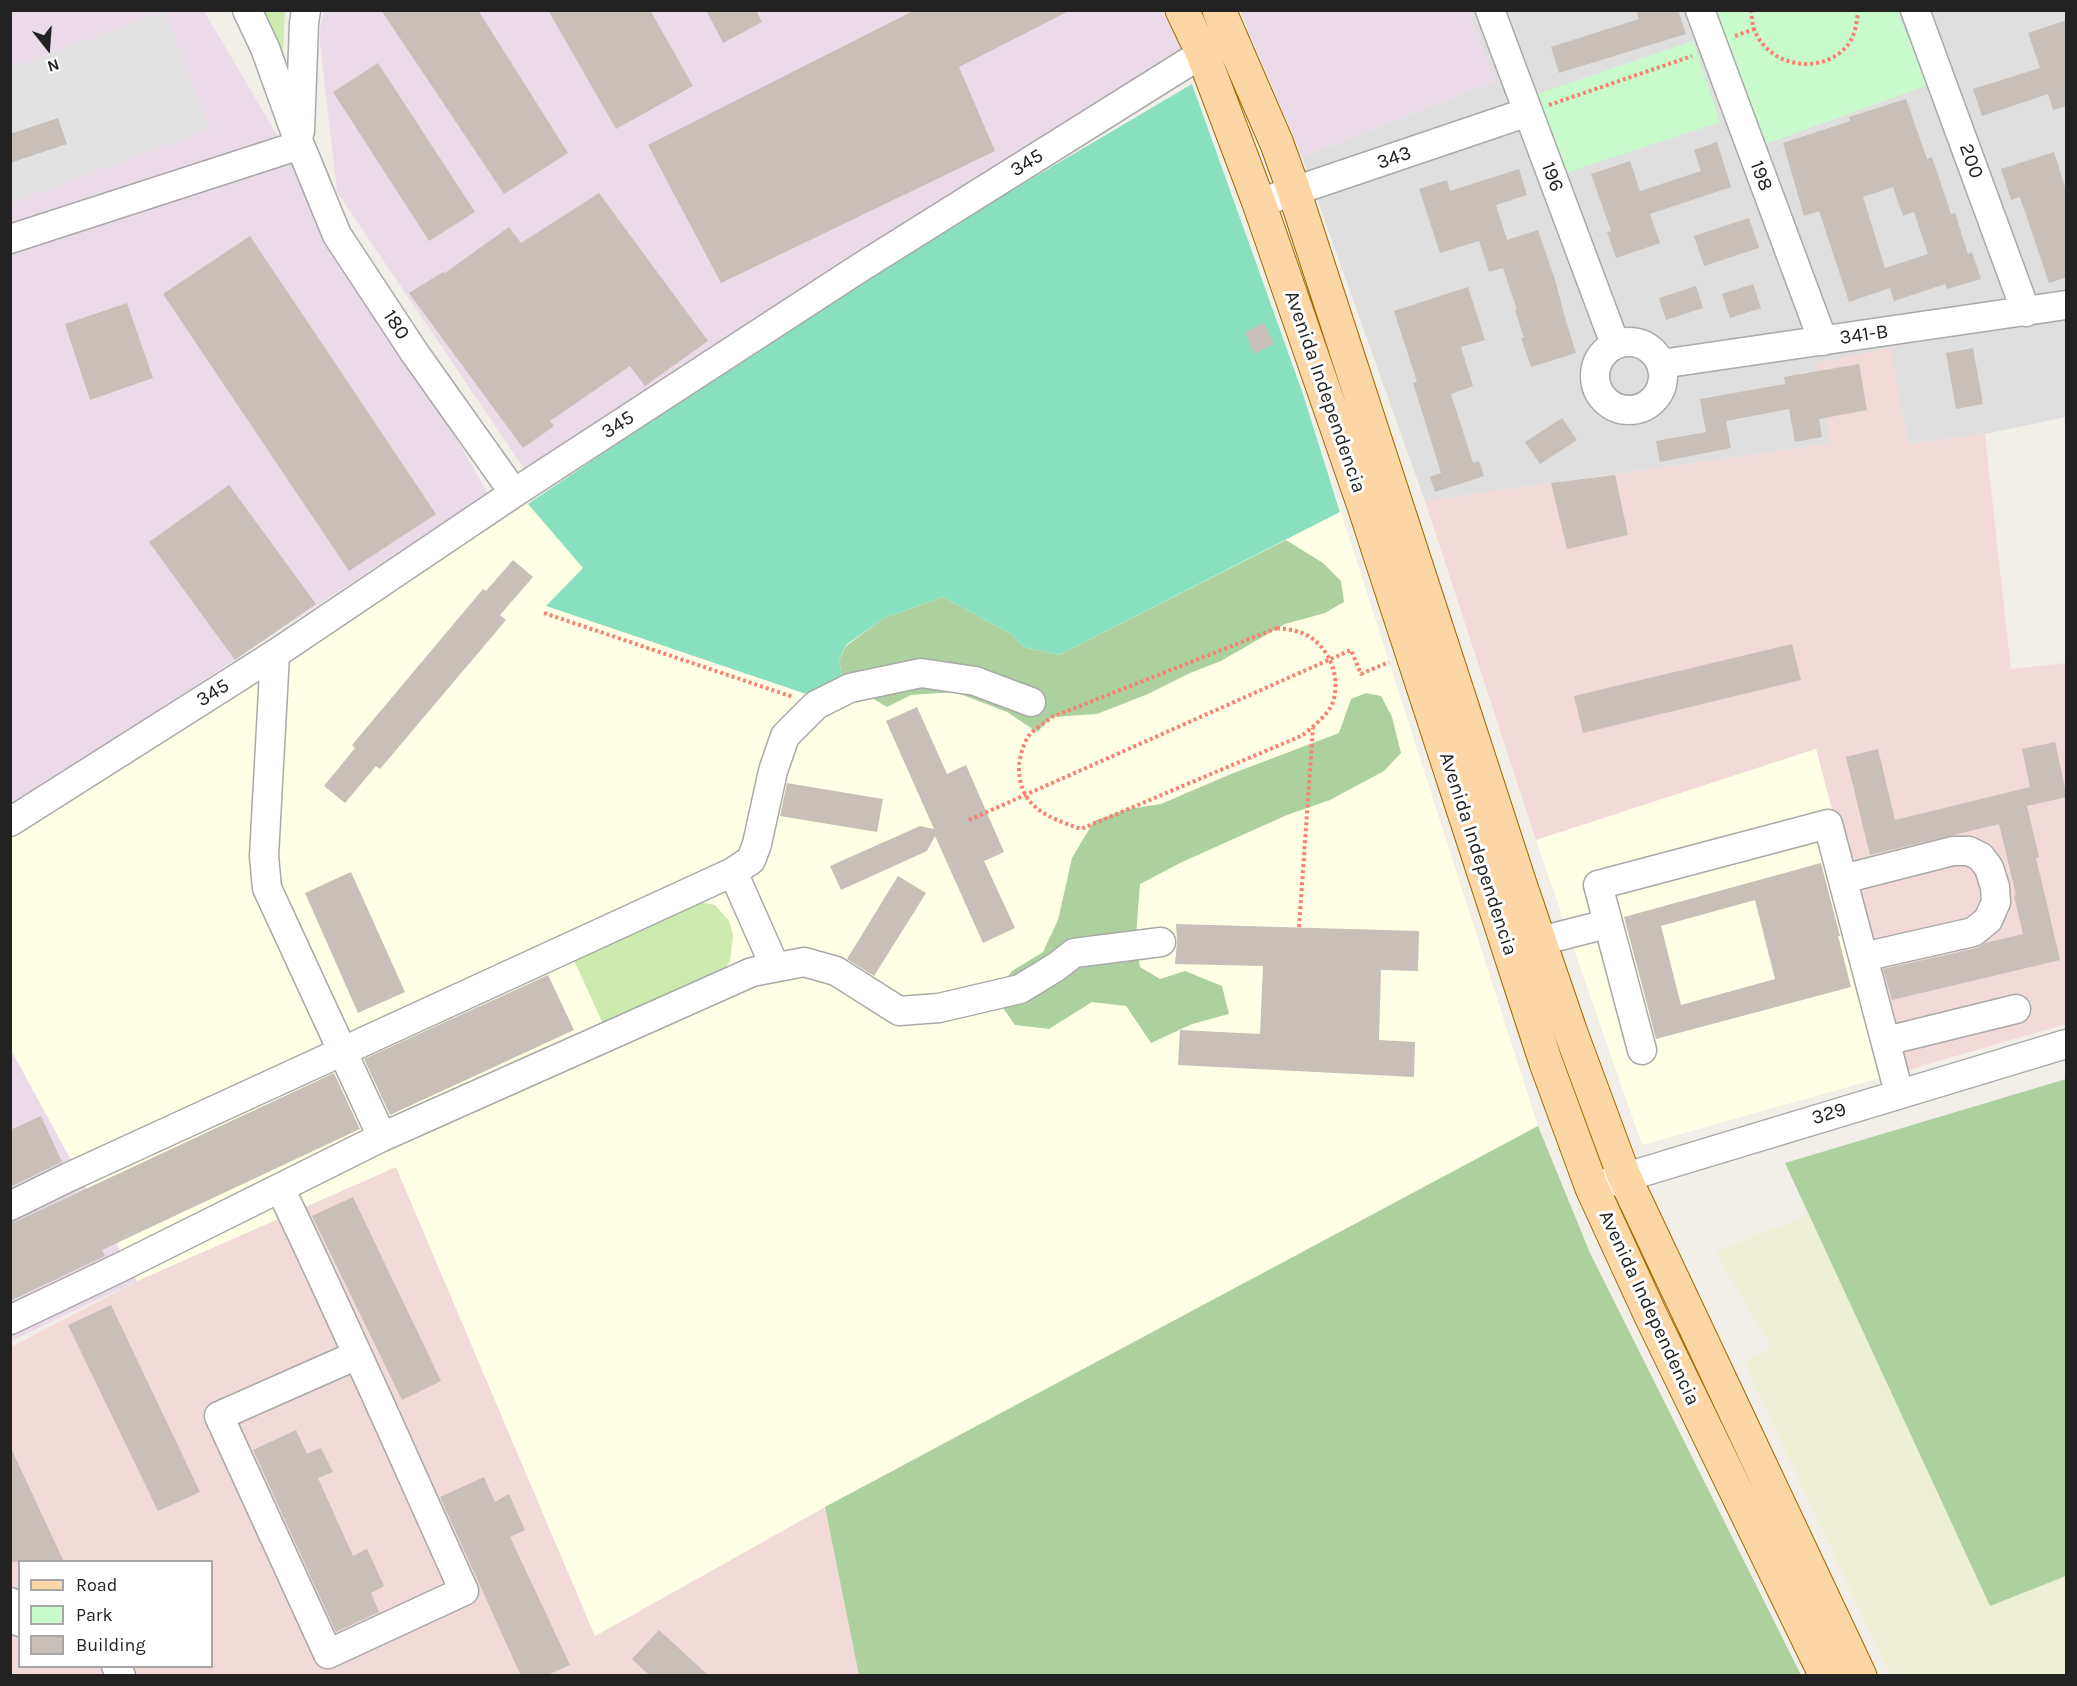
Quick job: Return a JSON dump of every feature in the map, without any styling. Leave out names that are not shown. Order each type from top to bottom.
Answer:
[{"type":"main road","name":"Avenida Independencia","points":[[1182,10],[1202,52],[1259,203],[1365,509],[1546,1063],[1592,1188],[1650,1314],[1826,1676]]},
{"type":"main road","name":"Avenida Independencia","points":[[1225,23],[1277,144],[1294,191],[1540,941],[1624,1176],[1860,1676]]},
{"type":"street","name":"180","points":[[247,10],[265,48],[300,145],[337,235],[414,352],[514,493]]},
{"type":"street","name":"180","points":[[300,145],[306,10]]},
{"type":"street","name":"196","points":[[1490,10],[1615,344]]},
{"type":"street","name":"198","points":[[1700,10],[1823,341]]},
{"type":"street","name":"200","points":[[1915,10],[2026,312]]},
{"type":"street","name":"345","points":[[10,822],[275,654],[514,493],[858,269],[1202,52],[1225,23]]},
{"type":"street","name":"343","points":[[1259,203],[1528,112]]},
{"type":"street","points":[[10,239],[300,145]]},
{"type":"street","name":"341-B","points":[[1661,364],[2067,305]]},
{"type":"street","points":[[1626,341],[1647,346],[1656,354],[1661,364],[1664,375],[1662,386],[1656,397],[1637,409],[1626,410],[1605,401],[1595,381],[1595,370],[1599,360],[1605,351],[1615,344],[1626,341]]},
{"type":"street","points":[[275,654],[264,856],[267,888],[382,1137]]},
{"type":"street","points":[[10,1206],[733,872],[751,860],[757,844],[773,771],[785,736],[816,705],[850,688],[921,673],[975,681],[1031,702]]},
{"type":"street","points":[[1642,1050],[1598,885],[1828,824],[1899,1093]]},
{"type":"street","points":[[1843,879],[1953,850],[1969,851],[1981,857],[1989,868],[1995,887],[1996,902],[1988,920],[1972,932],[1863,957]]},
{"type":"street","points":[[733,872],[775,967]]},
{"type":"street","points":[[1540,941],[1607,924]]},
{"type":"street","points":[[10,1320],[382,1137],[752,972],[804,962],[836,971],[899,1011],[939,1008],[1020,989],[1074,953],[1161,942]]},
{"type":"street","points":[[1886,1041],[2016,1009]]},
{"type":"street","name":"329","points":[[1592,1188],[1624,1176],[2067,1044]]},
{"type":"street","points":[[280,1188],[357,1355],[464,1591],[328,1654],[219,1416],[357,1355]]},
{"type":"street","points":[[10,1602],[18,1618]]},
{"type":"path","points":[[1751,10],[1754,29],[1766,48],[1785,61],[1807,65],[1829,59],[1847,45],[1857,25],[1858,10]]},
{"type":"path","points":[[1528,112],[1713,48]]},
{"type":"path","points":[[544,613],[816,705]]},
{"type":"path","points":[[1277,628],[1298,631],[1316,641],[1330,659],[1335,675],[1332,703],[1314,728],[1301,736],[1081,829],[1038,810],[1024,795],[1019,779],[1020,759],[1028,735],[1052,717],[1277,628]]},
{"type":"path","points":[[969,820],[1351,650],[1361,674],[1411,651]]},
{"type":"path","points":[[1299,927],[1314,728]]},
{"type":"shaded area","points":[[324,10],[1162,10],[1182,49],[527,473],[337,192],[319,33]]},
{"type":"shaded area","points":[[11,11],[204,11],[488,493],[11,807]]},
{"type":"shaded area","points":[[165,11],[209,129],[11,203],[11,68]]},
{"type":"shaded area","points":[[1240,11],[1468,11],[1495,81],[1302,157]]},
{"type":"shaded area","points":[[1468,11],[2066,11],[2066,417],[1985,434],[1908,444],[1889,348],[1830,444],[1425,501],[1302,157],[1495,81]]},
{"type":"shaded area","points":[[1192,84],[1303,394],[1538,1126],[825,1507],[595,1636],[396,1167],[137,1281],[11,1049],[11,832],[528,504],[850,286]]},
{"type":"shaded area","points":[[1890,348],[1908,444],[1985,434],[2011,669],[2066,663],[2066,1024],[1901,1072],[1816,749],[1536,840],[1425,501],[1830,444],[1816,363]]},
{"type":"shaded area","points":[[1816,749],[1901,1072],[1642,1145],[1536,840]]},
{"type":"shaded area","points":[[10,1049],[137,1281],[11,1341],[10,1341]]},
{"type":"shaded area","points":[[396,1167],[595,1636],[825,1507],[860,1675],[11,1676],[11,1347],[137,1281]]},
{"type":"shaded area","points":[[1809,1214],[1990,1606],[2066,1576],[2066,1675],[1890,1675],[1745,1364],[1771,1346],[1715,1252]]},
{"type":"green space","points":[[256,11],[285,11],[282,67]]},
{"type":"green space","points":[[1715,11],[1897,11],[1928,85],[1765,144]]},
{"type":"green space","points":[[1693,41],[1720,122],[1563,174],[1537,94]]},
{"type":"green space","points":[[1192,84],[1303,394],[1340,512],[1059,655],[1024,647],[1010,633],[943,597],[884,618],[846,645],[839,661],[843,681],[815,697],[546,606],[583,568],[528,504],[850,286]]},
{"type":"green space","points":[[1286,540],[1323,563],[1341,581],[1344,602],[1325,613],[1285,624],[1221,661],[1097,714],[1052,717],[1037,732],[1007,712],[955,692],[911,695],[887,707],[843,681],[839,661],[846,646],[884,618],[943,597],[1010,633],[1024,647],[1059,655]]},
{"type":"green space","points":[[1366,693],[1381,696],[1392,717],[1401,753],[1384,771],[1330,800],[1287,815],[1182,862],[1140,884],[1136,936],[1140,967],[1160,979],[1185,971],[1222,986],[1229,1014],[1192,1024],[1151,1043],[1126,1006],[1092,1002],[1049,1029],[1015,1025],[994,995],[1012,971],[1043,952],[1058,920],[1072,858],[1094,821],[1128,809],[1161,804],[1231,774],[1339,733],[1351,699]]},
{"type":"green space","points":[[696,901],[715,905],[729,921],[733,935],[730,962],[719,974],[604,1026],[573,958]]},
{"type":"green space","points":[[2066,1079],[2066,1576],[1990,1606],[1785,1163]]},
{"type":"green space","points":[[1538,1126],[1590,1253],[1801,1675],[859,1675],[825,1507]]},
{"type":"building","points":[[381,10],[478,10],[568,153],[504,194]]},
{"type":"building","points":[[548,10],[650,10],[693,86],[616,129]]},
{"type":"building","points":[[706,10],[756,10],[762,22],[723,43]]},
{"type":"building","points":[[915,10],[1071,10],[959,67],[995,151],[721,283],[648,145]]},
{"type":"building","points":[[1636,10],[1678,10],[1686,34],[1559,73],[1551,47],[1639,19]]},
{"type":"building","points":[[2067,20],[2067,106],[2053,110],[2048,94],[1982,116],[1973,89],[2040,68],[2028,33]]},
{"type":"building","points":[[378,63],[475,212],[429,241],[333,92]]},
{"type":"building","points":[[1906,99],[1927,159],[1932,157],[1951,214],[1955,213],[1968,254],[1972,252],[1981,279],[1947,289],[1945,284],[1894,301],[1890,288],[1849,302],[1819,211],[1804,216],[1783,143],[1850,121],[1849,117]],"holes":[[[1893,187],[1903,216],[1914,212],[1928,254],[1885,268],[1863,197]]]},
{"type":"building","points":[[58,118],[67,144],[10,163],[10,134]]},
{"type":"building","points":[[1717,142],[1731,187],[1650,214],[1660,243],[1616,258],[1607,232],[1611,231],[1591,174],[1630,161],[1640,191],[1701,171],[1694,150]]},
{"type":"building","points":[[2054,152],[2067,193],[2067,277],[2049,283],[2020,197],[2011,200],[2001,169]]},
{"type":"building","points":[[1519,169],[1527,195],[1496,205],[1507,240],[1538,230],[1576,353],[1531,367],[1521,338],[1524,338],[1515,310],[1517,310],[1503,268],[1489,272],[1479,241],[1440,253],[1419,189],[1447,180],[1450,191]]},
{"type":"building","points":[[599,193],[708,341],[645,386],[630,366],[550,421],[554,426],[523,448],[409,293],[443,272],[445,273],[509,227],[521,243]]},
{"type":"building","points":[[1749,218],[1759,248],[1704,266],[1694,236]]},
{"type":"building","points":[[250,236],[436,514],[349,571],[163,294]]},
{"type":"building","points":[[1753,284],[1761,308],[1730,318],[1722,294]]},
{"type":"building","points":[[1696,286],[1703,308],[1666,320],[1659,298]]},
{"type":"building","points":[[1468,287],[1485,340],[1461,347],[1473,386],[1451,394],[1473,463],[1479,461],[1484,476],[1435,492],[1430,477],[1441,473],[1413,383],[1417,382],[1394,311]]},
{"type":"building","points":[[127,303],[153,378],[90,400],[65,324]]},
{"type":"building","points":[[1264,323],[1274,344],[1254,354],[1245,332]]},
{"type":"building","points":[[1973,348],[1983,404],[1956,409],[1946,353]]},
{"type":"building","points":[[1859,364],[1867,410],[1819,419],[1822,437],[1795,442],[1789,409],[1726,421],[1731,448],[1660,462],[1656,441],[1706,432],[1700,399],[1785,384],[1784,377]]},
{"type":"building","points":[[1562,418],[1577,440],[1540,464],[1525,442]]},
{"type":"building","points":[[1615,475],[1628,535],[1567,549],[1551,483]]},
{"type":"building","points":[[229,485],[316,604],[235,660],[149,542]]},
{"type":"building","points":[[513,560],[533,577],[500,615],[506,620],[380,769],[376,766],[345,803],[324,786],[355,748],[352,745],[483,589],[486,591]]},
{"type":"building","points":[[1792,644],[1801,680],[1583,733],[1574,696]]},
{"type":"building","points":[[917,707],[947,774],[966,765],[1004,852],[984,861],[1015,928],[983,943],[935,836],[927,851],[841,890],[830,866],[920,826],[934,829],[886,721]]},
{"type":"building","points":[[2055,742],[2067,797],[2027,806],[2039,857],[2036,858],[2060,960],[1892,1000],[1883,969],[1977,948],[1985,943],[2023,934],[2014,896],[2016,895],[1999,824],[1870,855],[1846,757],[1878,749],[1895,820],[2030,787],[2022,749]]},
{"type":"building","points":[[787,783],[883,799],[877,832],[780,816]]},
{"type":"building","points":[[1821,863],[1851,987],[1656,1039],[1624,917]],"holes":[[[1755,900],[1775,979],[1681,1005],[1661,926]]]},
{"type":"building","points":[[351,872],[405,992],[358,1013],[305,893]]},
{"type":"building","points":[[898,876],[926,893],[874,976],[847,959]]},
{"type":"building","points":[[1176,924],[1419,931],[1418,971],[1381,970],[1379,1040],[1415,1042],[1414,1077],[1178,1065],[1180,1030],[1260,1034],[1263,966],[1175,964]]},
{"type":"building","points":[[548,975],[574,1030],[390,1115],[364,1059]]},
{"type":"building","points":[[334,1073],[360,1129],[102,1250],[105,1256],[10,1301],[10,1222],[17,1221]]},
{"type":"building","points":[[41,1116],[62,1162],[10,1187],[10,1130]]},
{"type":"building","points":[[353,1197],[441,1381],[402,1400],[312,1216]]},
{"type":"building","points":[[111,1305],[200,1492],[158,1511],[68,1325]]},
{"type":"building","points":[[296,1430],[307,1454],[321,1448],[333,1472],[318,1478],[353,1556],[367,1549],[384,1586],[371,1593],[379,1612],[336,1632],[253,1450]]},
{"type":"building","points":[[10,1446],[63,1560],[10,1562]]},
{"type":"building","points":[[484,1477],[495,1502],[509,1494],[525,1530],[510,1537],[570,1665],[545,1676],[521,1676],[440,1497]]},
{"type":"building","points":[[659,1630],[709,1676],[650,1676],[632,1659]]}]
